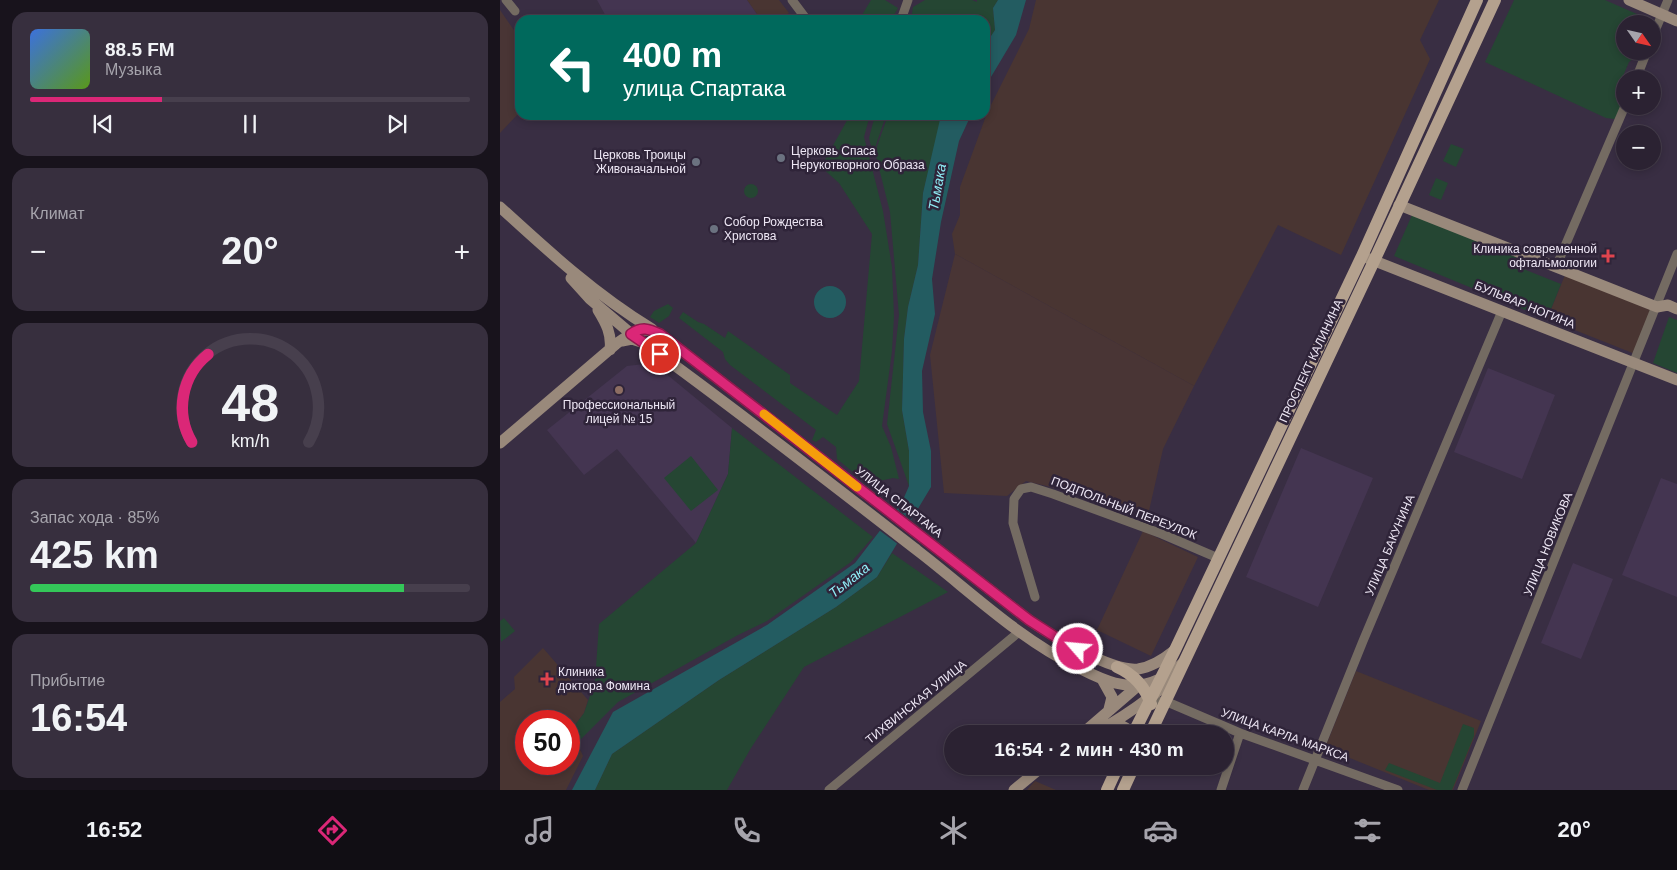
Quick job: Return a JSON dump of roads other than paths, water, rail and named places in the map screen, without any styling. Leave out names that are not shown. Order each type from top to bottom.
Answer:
[{"type":"main road","name":"ПРОСПЕКТ КАЛИНИНА","points":[[1152,725],[1155,695],[1181,667],[1368,258],[1477,0]]},
{"type":"main road","name":"ПРОСПЕКТ КАЛИНИНА","points":[[1138,725],[1155,695],[1218,558],[1368,258],[1399,205],[1495,0]]},
{"type":"main road","points":[[1629,0],[1677,21]]},
{"type":"main road","points":[[1399,205],[1657,307],[1668,305],[1677,309]]},
{"type":"main road","points":[[500,207],[598,293],[660,334]]},
{"type":"main road","name":"БУЛЬВАР НОГИНА","points":[[1368,258],[1677,380]]},
{"type":"main road","points":[[557,259],[560,266],[590,299],[636,337],[919,552],[1019,632],[1049,652],[1102,679],[1120,684],[1140,685],[1155,695]]},
{"type":"main road","points":[[500,443],[614,346],[607,326],[590,299]]},
{"type":"main road","name":"УЛИЦА СПАРТАКА","points":[[614,346],[636,337],[636,330],[644,329],[660,334],[874,501],[1041,628],[1063,642],[1117,667],[1133,670],[1147,667],[1173,655]]},
{"type":"main road","points":[[716,397],[726,385]]},
{"type":"main road","points":[[1092,725],[1173,655]]},
{"type":"main road","points":[[1117,667],[1130,674],[1140,685],[1155,695]]},
{"type":"main road","points":[[1110,725],[1155,695],[1172,672],[1181,667]]},
{"type":"main road","points":[[1102,679],[1112,697],[1109,709]]},
{"type":"main road","points":[[1115,722],[1120,725]]},
{"type":"main road","points":[[1014,790],[1032,775]]},
{"type":"main road","points":[[1107,790],[1114,775]]},
{"type":"main road","points":[[1123,790],[1130,775]]},
{"type":"street","points":[[506,0],[515,11]]},
{"type":"street","points":[[792,0],[803,15]]},
{"type":"street","points":[[904,15],[908,0]]},
{"type":"street","points":[[1662,15],[1668,0]]},
{"type":"street","points":[[1556,267],[1621,115]]},
{"type":"street","name":"УЛИЦА НОВИКОВА","points":[[1462,790],[1677,254]]},
{"type":"street","name":"УЛИЦА БАКУНИНА","points":[[1303,790],[1502,311]]},
{"type":"street","name":"ПОДПОЛЬНЫЙ ПЕРЕУЛОК","points":[[1035,597],[1013,523],[1014,499],[1020,489],[1031,487],[1053,494],[1162,534],[1218,558]]},
{"type":"street","name":"ТИХВИНСКАЯ УЛИЦА","points":[[829,790],[1019,632]]},
{"type":"street","name":"УЛИЦА КАРЛА МАРКСА","points":[[1155,695],[1240,733],[1398,790]]},
{"type":"street","points":[[1221,790],[1240,733]]},
{"type":"water","points":[[998,0],[1026,0],[1016,35],[990,79],[990,38],[995,30],[993,8]]},
{"type":"water","name":"Тьмака","points":[[940,120],[969,120],[959,141],[941,222],[932,279],[935,314],[922,371],[923,412],[931,451],[931,487],[877,577],[836,607],[719,680],[612,754],[595,790],[572,790],[613,712],[767,625],[855,563],[902,502],[909,486],[909,451],[902,410],[904,339],[908,307],[918,265],[923,193]]},
{"type":"water","points":[[830,286],[842,290],[846,302],[842,314],[830,318],[818,314],[814,302],[818,290]]},
{"type":"place","name":"Церковь Спаса Нерукотворного Образа","points":[[781,158]]},
{"type":"place","name":"Церковь Троицы Живоначальной","points":[[696,162]]},
{"type":"place","name":"Собор Рождества Христова","points":[[714,229]]},
{"type":"place","name":"Клиника современной офтальмологии","points":[[1608,256]]},
{"type":"place","name":"Профессиональный лицей № 15","points":[[619,390]]},
{"type":"place","name":"Клиника доктора Фомина","points":[[547,679]]}]
